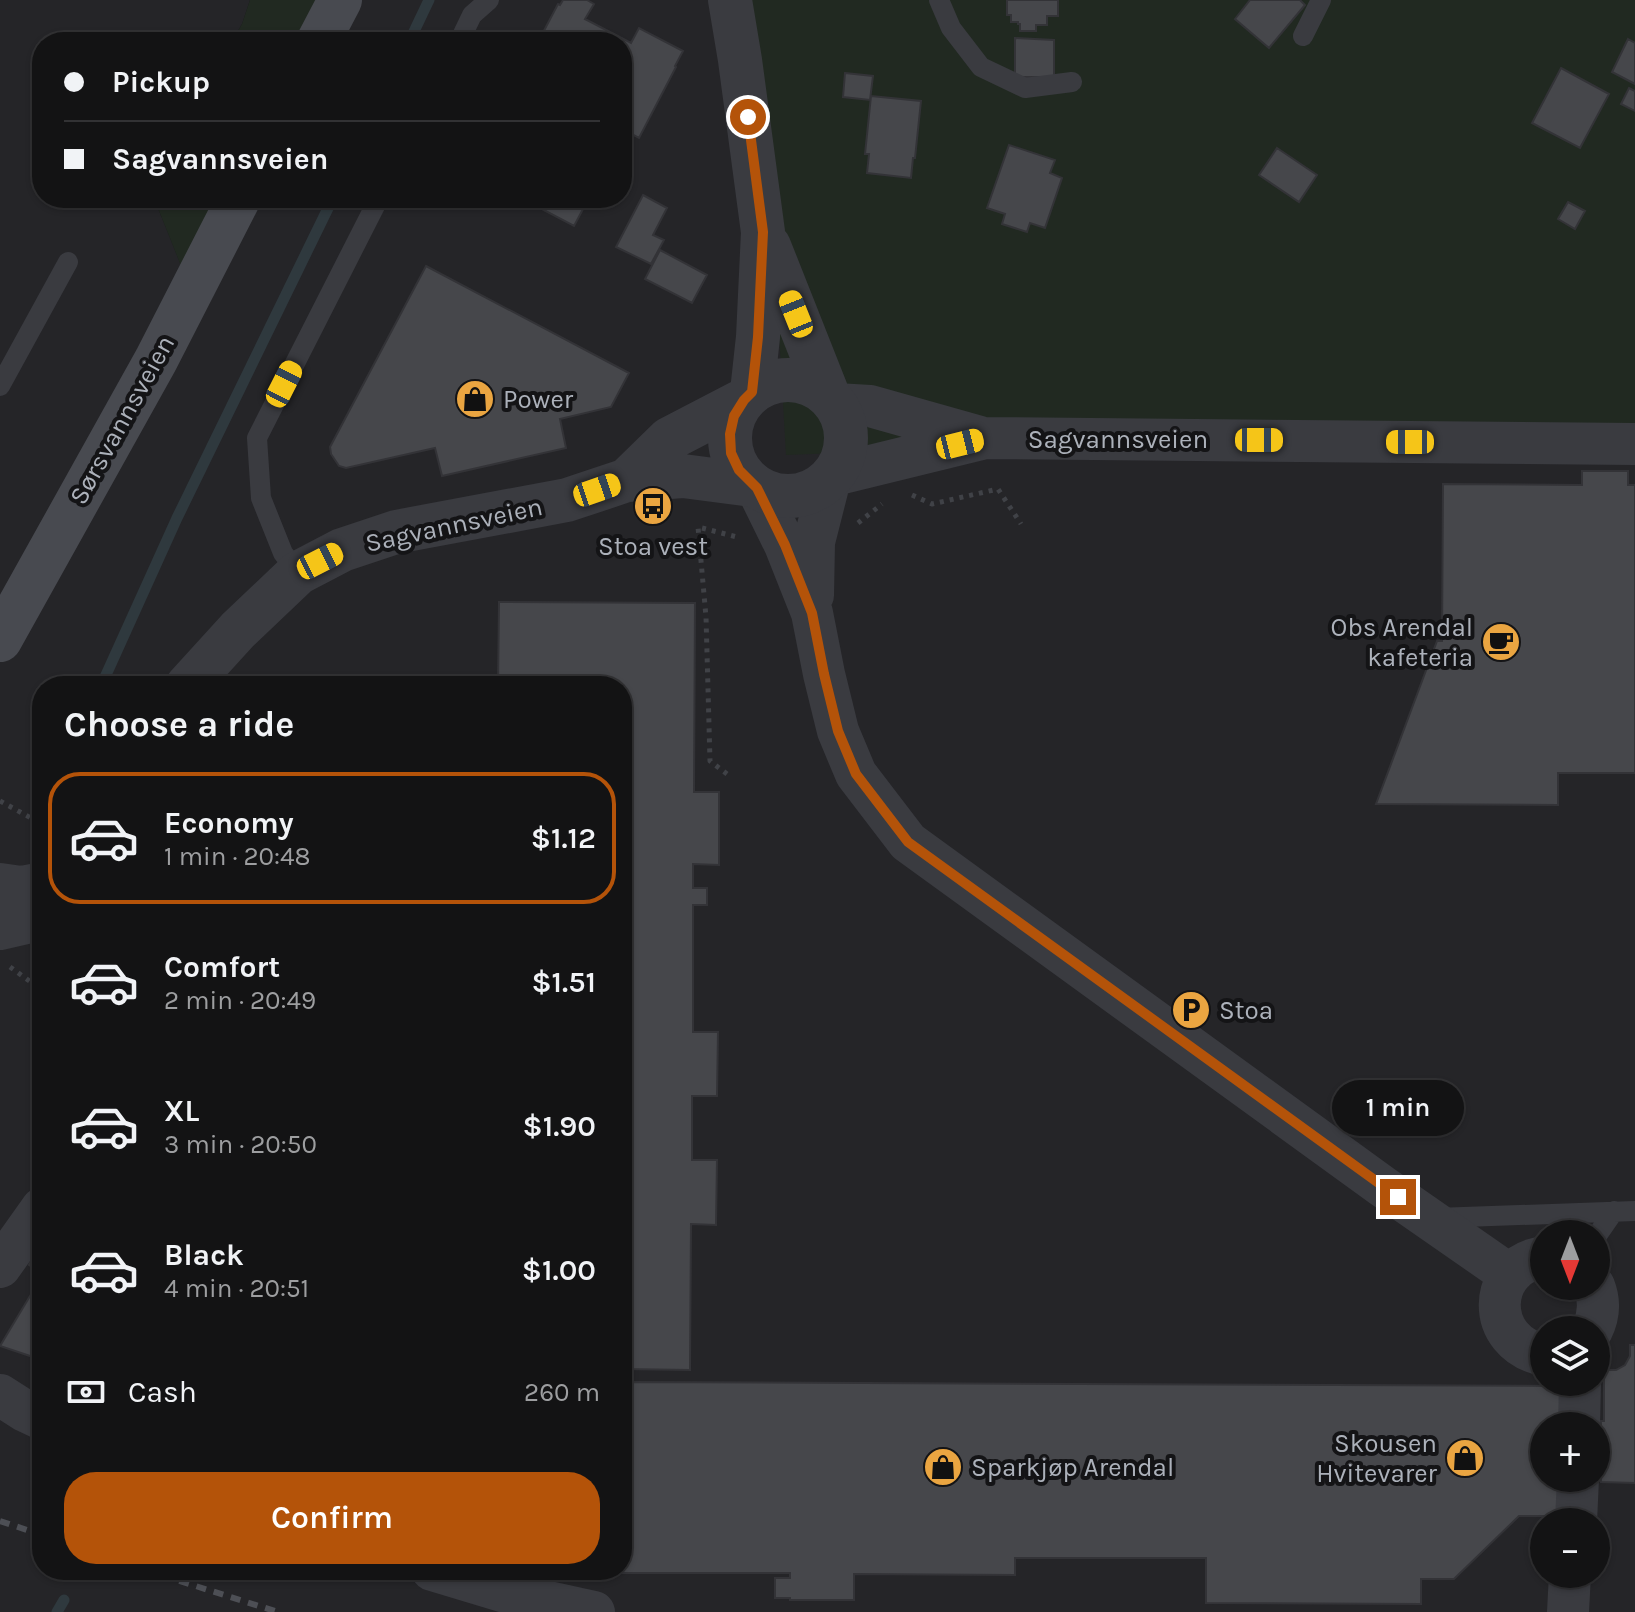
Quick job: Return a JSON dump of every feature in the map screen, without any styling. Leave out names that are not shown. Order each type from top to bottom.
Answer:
[{"type":"main road","points":[[323,32],[340,0]]},
{"type":"main road","name":"Sørsvannsveien","points":[[0,640],[156,360],[234,208]]},
{"type":"street","points":[[730,0],[763,232],[758,337],[748,396]]},
{"type":"street","points":[[763,232],[832,400],[844,421],[847,439],[843,458],[832,477],[814,542],[812,613]]},
{"type":"street","points":[[832,400],[814,386],[799,381],[782,380],[766,384],[748,396],[734,416],[730,444],[739,470],[755,486],[785,545],[812,613],[838,731],[856,774],[908,842],[1428,1218],[1527,1266],[1502,1288],[1499,1304],[1507,1333],[1530,1352]]},
{"type":"street","name":"Sagvannsveien","points":[[627,480],[669,439],[748,396]]},
{"type":"street","name":"Sagvannsveien","points":[[832,400],[870,406],[985,438]]},
{"type":"street","name":"Sagvannsveien","points":[[832,477],[985,438],[1635,444]]},
{"type":"street","name":"Sagvannsveien","points":[[196,676],[238,630],[298,573],[342,550],[396,532],[567,500],[627,480],[683,476],[755,486]]},
{"type":"street","points":[[755,486],[775,495],[795,497],[814,491],[832,477]]},
{"type":"street","points":[[0,885],[21,888],[32,886]]},
{"type":"street","points":[[0,928],[26,922],[32,918]]},
{"type":"street","points":[[0,1267],[32,1222]]},
{"type":"street","points":[[0,1395],[32,1414]]},
{"type":"street","points":[[465,1580],[594,1612]]},
{"type":"street","points":[[1568,1612],[1569,1588]]},
{"type":"lane","points":[[464,32],[472,15],[489,0]]},
{"type":"lane","points":[[939,0],[951,28],[981,67],[1025,88],[1072,82]]},
{"type":"lane","points":[[1303,36],[1321,0]]},
{"type":"lane","points":[[298,573],[283,553],[261,498],[257,438],[374,208]]},
{"type":"lane","points":[[0,386],[68,262]]},
{"type":"lane","points":[[1428,1218],[1625,1211]]},
{"type":"lane","points":[[1610,1224],[1625,1211]]},
{"type":"path","points":[[900,490],[932,504],[998,489],[1021,524]]},
{"type":"path","points":[[727,774],[710,761],[706,617],[698,527],[742,539]]},
{"type":"path","points":[[0,801],[32,819]]},
{"type":"path","points":[[0,959],[32,983]]},
{"type":"shaded area","name":"Stoa","points":[[0,0],[250,0],[238,32],[32,32],[32,208],[158,208],[185,275],[226,208],[632,208],[632,32],[308,32],[327,0],[739,0],[1583,424],[1635,424],[1635,1612],[0,1612]]},
{"type":"shaded area","points":[[250,0],[327,0],[308,32],[238,32]]},
{"type":"shaded area","points":[[739,0],[1635,0],[1635,424],[786,455],[771,194]]},
{"type":"shaded area","points":[[158,208],[226,208],[185,276]]},
{"type":"building","points":[[563,0],[587,0],[594,4],[585,19],[610,32],[543,32]]},
{"type":"building","points":[[1007,0],[1058,0],[1058,16],[1047,16],[1047,25],[1036,25],[1036,31],[1020,31],[1020,24],[1011,22],[1011,15],[1007,15]]},
{"type":"building","points":[[1250,0],[1300,0],[1305,5],[1269,48],[1235,19]]},
{"type":"building","points":[[639,28],[683,51],[639,138],[632,134],[632,41]]},
{"type":"building","points":[[1015,38],[1054,40],[1054,77],[1015,77]]},
{"type":"building","points":[[1628,39],[1635,43],[1635,84],[1612,72]]},
{"type":"building","points":[[1561,68],[1609,94],[1580,148],[1532,123]]},
{"type":"building","points":[[845,73],[873,76],[870,100],[843,97]]},
{"type":"building","points":[[1629,88],[1635,91],[1635,111],[1621,104]]},
{"type":"building","points":[[871,96],[921,101],[911,178],[867,173],[869,154],[865,154]]},
{"type":"building","points":[[1009,145],[1055,160],[1050,173],[1062,178],[1045,228],[1030,223],[1027,232],[1002,224],[1005,214],[987,208]]},
{"type":"building","points":[[1277,148],[1317,175],[1299,202],[1259,175]]},
{"type":"building","points":[[643,195],[667,208],[653,235],[664,240],[651,264],[616,247]]},
{"type":"building","points":[[1568,202],[1585,211],[1575,229],[1558,219]]},
{"type":"building","points":[[540,208],[584,208],[574,226]]},
{"type":"building","points":[[660,250],[707,275],[692,303],[645,279]]},
{"type":"building","points":[[426,266],[629,373],[611,407],[560,419],[566,448],[442,476],[435,448],[346,468],[339,466],[330,447]]},
{"type":"building","points":[[1582,471],[1628,471],[1628,485],[1635,485],[1635,773],[1558,773],[1558,805],[1376,804],[1437,641],[1442,641],[1443,484],[1582,485]]},
{"type":"building","points":[[499,602],[695,603],[694,792],[719,792],[719,865],[693,864],[693,888],[707,888],[707,905],[693,905],[693,1032],[718,1032],[717,1096],[692,1096],[692,1160],[717,1160],[716,1225],[691,1224],[690,1370],[632,1369],[632,676],[498,676]]},
{"type":"building","points":[[32,1293],[32,1357],[0,1346]]},
{"type":"building","points":[[1630,1345],[1635,1345],[1635,1483],[1610,1482],[1610,1412],[1604,1412],[1604,1396],[1610,1396],[1610,1370],[1625,1365],[1630,1356]]},
{"type":"building","points":[[632,1382],[1530,1386],[1530,1396],[1563,1396],[1562,1412],[1530,1412],[1530,1492],[1562,1492],[1562,1508],[1530,1508],[1530,1516],[1519,1516],[1454,1579],[1421,1579],[1421,1604],[1206,1603],[1206,1558],[1015,1558],[1015,1575],[854,1574],[854,1600],[775,1598],[775,1578],[790,1578],[790,1573],[632,1573]]},
{"type":"waterway","points":[[414,32],[429,0]]},
{"type":"waterway","points":[[106,676],[177,518],[328,208]]},
{"type":"waterway","points":[[57,1612],[64,1600]]},
{"type":"railway","points":[[0,1521],[32,1532]]},
{"type":"railway","points":[[177,1580],[278,1612]]},
{"type":"place","name":"Power","points":[[475,399]]},
{"type":"place","name":"Stoa vest","points":[[653,506]]},
{"type":"place","name":"Obs Arendal kafeteria","points":[[1501,642]]},
{"type":"place","name":"Stoa","points":[[1191,1010]]},
{"type":"place","name":"Skousen Hvitevarer","points":[[1465,1458]]},
{"type":"place","name":"Sparkjøp Arendal","points":[[943,1467]]},
{"type":"route","points":[[748,117],[763,232],[760,311],[752,392],[734,416],[730,434],[731,453],[739,470],[757,488],[785,545],[812,613],[838,731],[856,774],[908,842],[1398,1197]]}]
